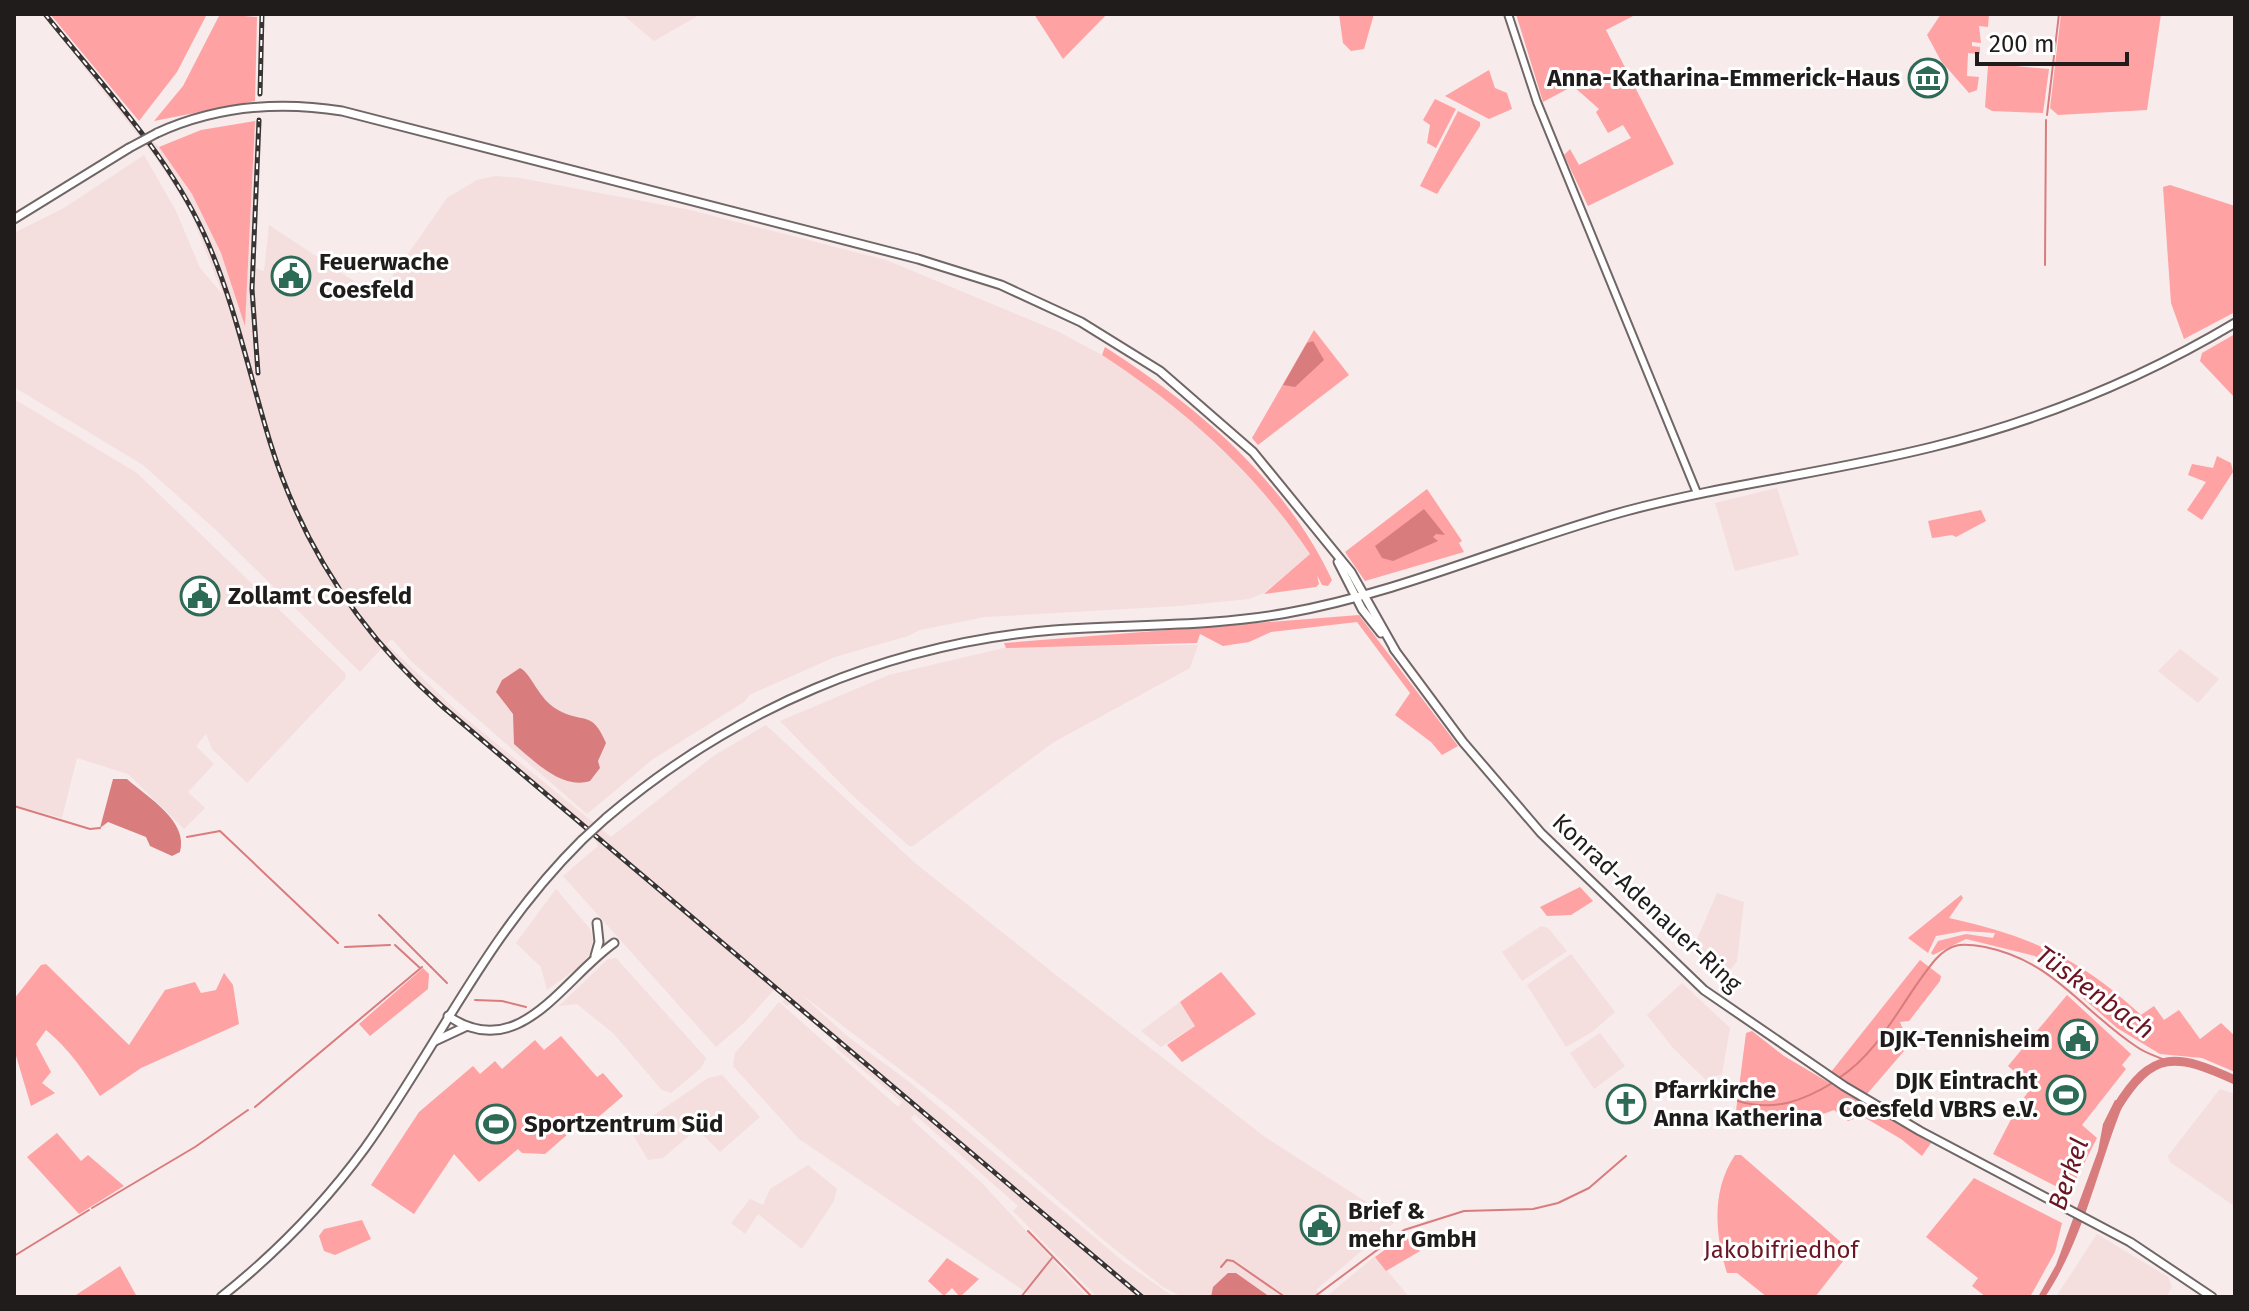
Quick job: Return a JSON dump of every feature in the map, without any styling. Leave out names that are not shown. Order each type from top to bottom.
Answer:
[{"type":"main road","points":[[1508,14],[1534,95],[1697,493]]},
{"type":"main road","name":"Konrad-Adenauer-Ring","points":[[14,219],[157,133],[217,113],[278,105],[342,111],[440,134],[918,259],[1043,303],[1124,346],[1204,405],[1272,472],[1332,549],[1395,650],[1499,786],[1583,877],[1704,990],[1844,1086],[1930,1136],[2092,1221],[2177,1271],[2212,1297]]},
{"type":"main road","points":[[221,1297],[284,1241],[337,1184],[380,1126],[496,939],[539,884],[582,840],[643,787],[674,764],[775,705],[881,663],[968,641],[1053,630],[1238,621],[1361,597],[1543,536],[1697,493],[1884,458],[1992,431],[2123,381],[2235,323]]},
{"type":"main road","points":[[593,961],[599,942],[597,923]]},
{"type":"main road","points":[[448,1016],[465,1027],[490,1032],[517,1026],[614,943]]},
{"type":"main road","points":[[430,1045],[446,1033],[465,1027]]},
{"type":"shaded area","points":[[622,14],[701,14],[654,41]]},
{"type":"shaded area","points":[[86,62],[141,131],[159,147],[192,194],[221,253],[245,323],[255,121],[262,120],[255,268],[264,271],[269,225],[378,297],[447,198],[477,180],[495,176],[520,178],[690,210],[886,260],[1057,331],[1102,355],[1143,381],[1208,434],[1283,513],[1310,554],[1264,593],[1249,599],[1179,606],[985,617],[920,630],[835,657],[751,694],[744,702],[653,759],[587,814],[412,662],[392,639],[387,644],[458,712],[611,837],[715,755],[766,725],[915,863],[1056,975],[1265,1137],[1396,1221],[1316,1290],[1324,1297],[1182,1297],[1163,1287],[1107,1243],[952,1109],[801,994],[847,1036],[908,1081],[1124,1262],[1174,1297],[1097,1297],[1013,1211],[1018,1206],[914,1114],[911,1119],[982,1183],[1087,1297],[1033,1297],[799,1139],[733,1066],[735,1053],[779,1002],[898,1107],[902,1102],[836,1048],[838,1044],[790,1004],[787,1006],[782,1002],[785,999],[774,990],[745,1022],[716,1047],[563,876],[598,846],[594,837],[422,691],[381,649],[360,672],[216,530],[143,465],[14,387],[14,233],[64,208],[144,155],[176,211],[200,268],[223,295],[190,211],[156,158],[82,65]]},
{"type":"shaded area","points":[[1313,341],[1324,360],[1295,387],[1283,385],[1307,343]]},
{"type":"shaded area","points":[[14,399],[137,473],[346,674],[345,679],[247,783],[212,749],[206,734],[196,746],[214,764],[188,792],[205,808],[184,829],[128,774],[77,758],[62,818],[14,805]]},
{"type":"shaded area","points":[[1777,488],[1799,555],[1735,571],[1715,503]]},
{"type":"shaded area","points":[[1424,509],[1445,535],[1436,534],[1433,537],[1438,541],[1393,561],[1382,558],[1375,546]]},
{"type":"shaded area","points":[[1198,645],[1190,668],[1054,742],[913,846],[909,846],[853,796],[780,721],[889,675],[1008,647]]},
{"type":"shaded area","points":[[2180,649],[2219,679],[2198,703],[2158,671]]},
{"type":"shaded area","points":[[520,668],[551,705],[566,714],[591,721],[601,732],[606,743],[598,761],[600,768],[590,781],[580,783],[559,778],[539,766],[514,744],[513,714],[496,692],[502,680]]},
{"type":"shaded area","points":[[113,779],[127,779],[164,811],[178,830],[180,852],[172,856],[150,846],[146,837],[108,822],[100,828]]},
{"type":"shaded area","points":[[556,889],[590,929],[593,940],[589,955],[580,966],[547,990],[541,967],[516,943]]},
{"type":"shaded area","points":[[1717,893],[1744,902],[1737,961],[1725,977],[1692,951]]},
{"type":"shaded area","points":[[1541,926],[1548,928],[1567,951],[1522,981],[1502,952]]},
{"type":"shaded area","points":[[1571,954],[1615,1012],[1592,1032],[1566,1047],[1527,985]]},
{"type":"shaded area","points":[[616,958],[706,1058],[701,1068],[671,1093],[662,1090],[613,1033],[577,1004],[559,1006],[608,959]]},
{"type":"shaded area","points":[[1682,983],[1730,1028],[1722,1074],[1706,1080],[1674,1049],[1647,1015]]},
{"type":"shaded area","points":[[1180,1002],[1195,1026],[1161,1047],[1141,1031]]},
{"type":"shaded area","points":[[1600,1033],[1625,1066],[1594,1089],[1570,1053]]},
{"type":"shaded area","points":[[722,1075],[760,1117],[720,1152],[697,1129],[663,1158],[648,1160],[631,1131],[708,1078]]},
{"type":"shaded area","points":[[2220,1089],[2235,1094],[2233,1205],[2170,1162],[2168,1156]]},
{"type":"shaded area","points":[[2115,1100],[2124,1102],[2080,1227],[2059,1275],[2045,1297],[2038,1297],[2056,1265],[2098,1151],[2103,1124]]},
{"type":"shaded area","points":[[808,1165],[837,1189],[834,1201],[802,1249],[758,1214],[745,1234],[731,1223],[750,1199],[763,1205],[770,1189]]},
{"type":"shaded area","points":[[2097,1234],[2168,1277],[2172,1287],[2166,1297],[2056,1297]]},
{"type":"shaded area","points":[[1375,1256],[1409,1297],[1326,1297]]},
{"type":"shaded area","points":[[1228,1273],[1236,1273],[1270,1297],[1211,1297],[1213,1287]]},
{"type":"green space","points":[[50,14],[207,14],[177,72],[139,121]]},
{"type":"green space","points":[[220,14],[257,17],[255,101],[154,121],[183,86]]},
{"type":"green space","points":[[1034,14],[1107,14],[1063,59]]},
{"type":"green space","points":[[1339,14],[1374,14],[1364,49],[1351,51],[1343,43]]},
{"type":"green space","points":[[1516,14],[1637,14],[1606,30],[1674,164],[1588,206],[1564,155],[1570,149],[1579,165],[1631,138],[1623,125],[1608,133],[1596,112],[1599,109],[1573,86],[1543,102]]},
{"type":"green space","points":[[1941,14],[1989,14],[1988,27],[1979,26],[1981,43],[1972,42],[1972,46],[1980,47],[1980,54],[1968,53],[1967,76],[1979,77],[1977,90],[1969,93],[1941,61],[1927,35]]},
{"type":"green space","points":[[2061,14],[2161,14],[2147,110],[2058,115],[2050,108]]},
{"type":"green space","points":[[1988,66],[2049,69],[2043,113],[1992,111],[1985,107]]},
{"type":"green space","points":[[1489,70],[1495,88],[1507,93],[1512,109],[1489,119],[1445,96]]},
{"type":"green space","points":[[1435,99],[1456,109],[1436,148],[1427,143],[1430,125],[1423,120]]},
{"type":"green space","points":[[1458,111],[1480,122],[1480,126],[1437,194],[1420,186]]},
{"type":"green space","points":[[255,121],[245,326],[221,253],[192,194],[159,147],[201,130]]},
{"type":"green space","points":[[2170,185],[2235,206],[2235,312],[2184,339],[2171,303],[2163,187]]},
{"type":"green space","points":[[1314,330],[1349,375],[1258,445],[1252,438]]},
{"type":"green space","points":[[2235,334],[2235,398],[2200,361],[2202,353]]},
{"type":"green space","points":[[1105,347],[1205,420],[1264,478],[1313,544],[1332,580],[1328,586],[1322,585],[1317,575],[1319,584],[1316,587],[1264,594],[1310,554],[1242,469],[1162,397],[1102,355]]},
{"type":"green space","points":[[2217,456],[2231,463],[2233,472],[2202,520],[2187,510],[2206,482],[2188,475],[2192,464],[2213,468]]},
{"type":"green space","points":[[1427,489],[1462,541],[1459,543],[1464,552],[1365,581],[1345,552]]},
{"type":"green space","points":[[1981,510],[1986,521],[1956,537],[1932,538],[1928,521]]},
{"type":"green space","points":[[1359,615],[1458,746],[1442,755],[1431,742],[1395,715],[1410,693],[1357,622],[1271,632],[1249,642],[1223,646],[1200,634],[1197,643],[1006,648],[1004,643]]},
{"type":"green space","points":[[1580,887],[1593,901],[1571,915],[1547,916],[1540,907]]},
{"type":"green space","points":[[1961,895],[1963,898],[1949,918],[2029,941],[2052,952],[2096,978],[2141,1015],[2154,1006],[2164,1020],[2179,1010],[2200,1039],[2221,1023],[2235,1036],[2235,1072],[2202,1058],[2160,1054],[2117,1028],[2035,956],[1966,939],[1933,955],[1931,953],[1938,941],[1966,934],[1993,938],[1995,933],[1964,931],[1936,936],[1928,953],[1908,938]]},
{"type":"green space","points":[[1920,960],[1941,976],[1940,981],[1909,1021],[1900,1022],[1903,1029],[1893,1042],[1904,1051],[1867,1094],[1831,1072]]},
{"type":"green space","points":[[46,964],[129,1045],[165,990],[195,982],[201,993],[216,990],[224,973],[233,985],[239,1024],[141,1068],[100,1096],[69,1053],[46,1030],[36,1044],[51,1072],[42,1083],[55,1093],[31,1106],[14,1049],[14,999],[41,965]]},
{"type":"green space","points":[[423,968],[429,974],[428,989],[370,1036],[359,1024]]},
{"type":"green space","points":[[1221,972],[1256,1014],[1182,1062],[1167,1045],[1195,1026],[1180,1002]]},
{"type":"green space","name":"DJK Eintracht Coesfeld VBRS e.V.","points":[[2067,995],[2131,1054],[2122,1065],[2126,1069],[2082,1125],[2097,1138],[2069,1193],[1993,1154],[2019,1104],[2032,1087],[2008,1066]]},
{"type":"green space","points":[[1752,1031],[1784,1056],[1931,1143],[1922,1156],[1901,1139],[1862,1116],[1848,1121],[1834,1110],[1796,1124],[1736,1111],[1746,1033]]},
{"type":"green space","name":"Sportzentrum Süd","points":[[561,1036],[597,1077],[603,1073],[623,1096],[588,1126],[583,1121],[545,1154],[522,1153],[518,1149],[479,1182],[454,1154],[414,1214],[371,1185],[419,1112],[473,1066],[480,1074],[495,1061],[502,1069],[535,1040],[544,1050]]},
{"type":"green space","points":[[57,1133],[81,1161],[88,1155],[124,1186],[79,1214],[27,1157]]},
{"type":"green space","name":"Jakobifriedhof","points":[[1735,1155],[1741,1155],[1851,1251],[1815,1297],[1767,1297],[1737,1273],[1727,1273],[1718,1228],[1719,1198],[1727,1169]]},
{"type":"green space","name":"DJK Eintracht Coesfeld VBRS e.V.","points":[[1974,1178],[2062,1223],[2055,1252],[2030,1297],[1986,1297],[1972,1286],[1978,1278],[1926,1237]]},
{"type":"green space","points":[[362,1220],[371,1239],[335,1255],[324,1251],[319,1236],[324,1229]]},
{"type":"green space","points":[[1405,1235],[1420,1251],[1386,1271],[1375,1257]]},
{"type":"green space","points":[[947,1258],[979,1279],[960,1297],[952,1288],[944,1296],[928,1281]]},
{"type":"green space","points":[[120,1266],[137,1297],[73,1297]]},
{"type":"waterway","points":[[2047,115],[2059,14]]},
{"type":"waterway","points":[[2045,265],[2046,120]]},
{"type":"waterway","name":"Tüskenbach","points":[[14,806],[90,829],[100,828]]},
{"type":"waterway","points":[[187,837],[220,831],[338,943]]},
{"type":"waterway","points":[[379,915],[431,967]]},
{"type":"waterway","points":[[345,947],[390,945]]},
{"type":"waterway","points":[[395,945],[420,968]]},
{"type":"waterway","name":"Tüskenbach","points":[[1839,1078],[1868,1053],[1935,960],[1946,950],[1964,945],[1985,947],[2030,963],[2137,1047],[2165,1060]]},
{"type":"waterway","points":[[255,1107],[422,967]]},
{"type":"waterway","points":[[431,967],[447,983]]},
{"type":"waterway","name":"Tüskenbach","points":[[475,1000],[502,1001],[526,1007]]},
{"type":"waterway","name":"Tüskenbach","points":[[2116,1109],[2141,1075],[2167,1062],[2197,1065],[2235,1080]]},
{"type":"waterway","name":"Tüskenbach","points":[[1738,1101],[1764,1105],[1788,1103],[1834,1082]]},
{"type":"waterway","points":[[92,1208],[195,1147],[248,1110]]},
{"type":"waterway","name":"Tüskenbach","points":[[1314,1297],[1404,1230],[1464,1211],[1533,1209],[1558,1203],[1589,1188],[1626,1156]]},
{"type":"waterway","points":[[14,1256],[89,1210]]},
{"type":"waterway","name":"Tüskenbach","points":[[1028,1231],[1092,1297]]},
{"type":"waterway","points":[[1021,1297],[1052,1258]]},
{"type":"waterway","name":"Tüskenbach","points":[[1221,1267],[1227,1260],[1233,1261],[1285,1297]]},
{"type":"railway","points":[[45,14],[132,120],[189,204],[215,259],[270,442],[299,517],[338,586],[386,650],[443,707],[1142,1297]]},
{"type":"railway","points":[[260,94],[262,14]]},
{"type":"railway","points":[[258,373],[252,289],[259,120]]},
{"type":"place","name":"Anna-Katharina-Emmerick-Haus","points":[[1928,78]]},
{"type":"place","name":"Feuerwache Coesfeld","points":[[291,276]]},
{"type":"place","name":"Zollamt Coesfeld","points":[[200,596]]},
{"type":"place","name":"DJK-Tennisheim","points":[[2078,1039]]},
{"type":"place","name":"DJK Eintracht Coesfeld VBRS e.V.","points":[[2066,1095]]},
{"type":"place","name":"Pfarrkirche Anna Katherina","points":[[1626,1104]]},
{"type":"place","name":"Sportzentrum Süd","points":[[496,1124]]},
{"type":"place","name":"Brief & mehr GmbH","points":[[1320,1225]]},
{"type":"water label","name":"Berkel","points":[[2068,1174]]}]
